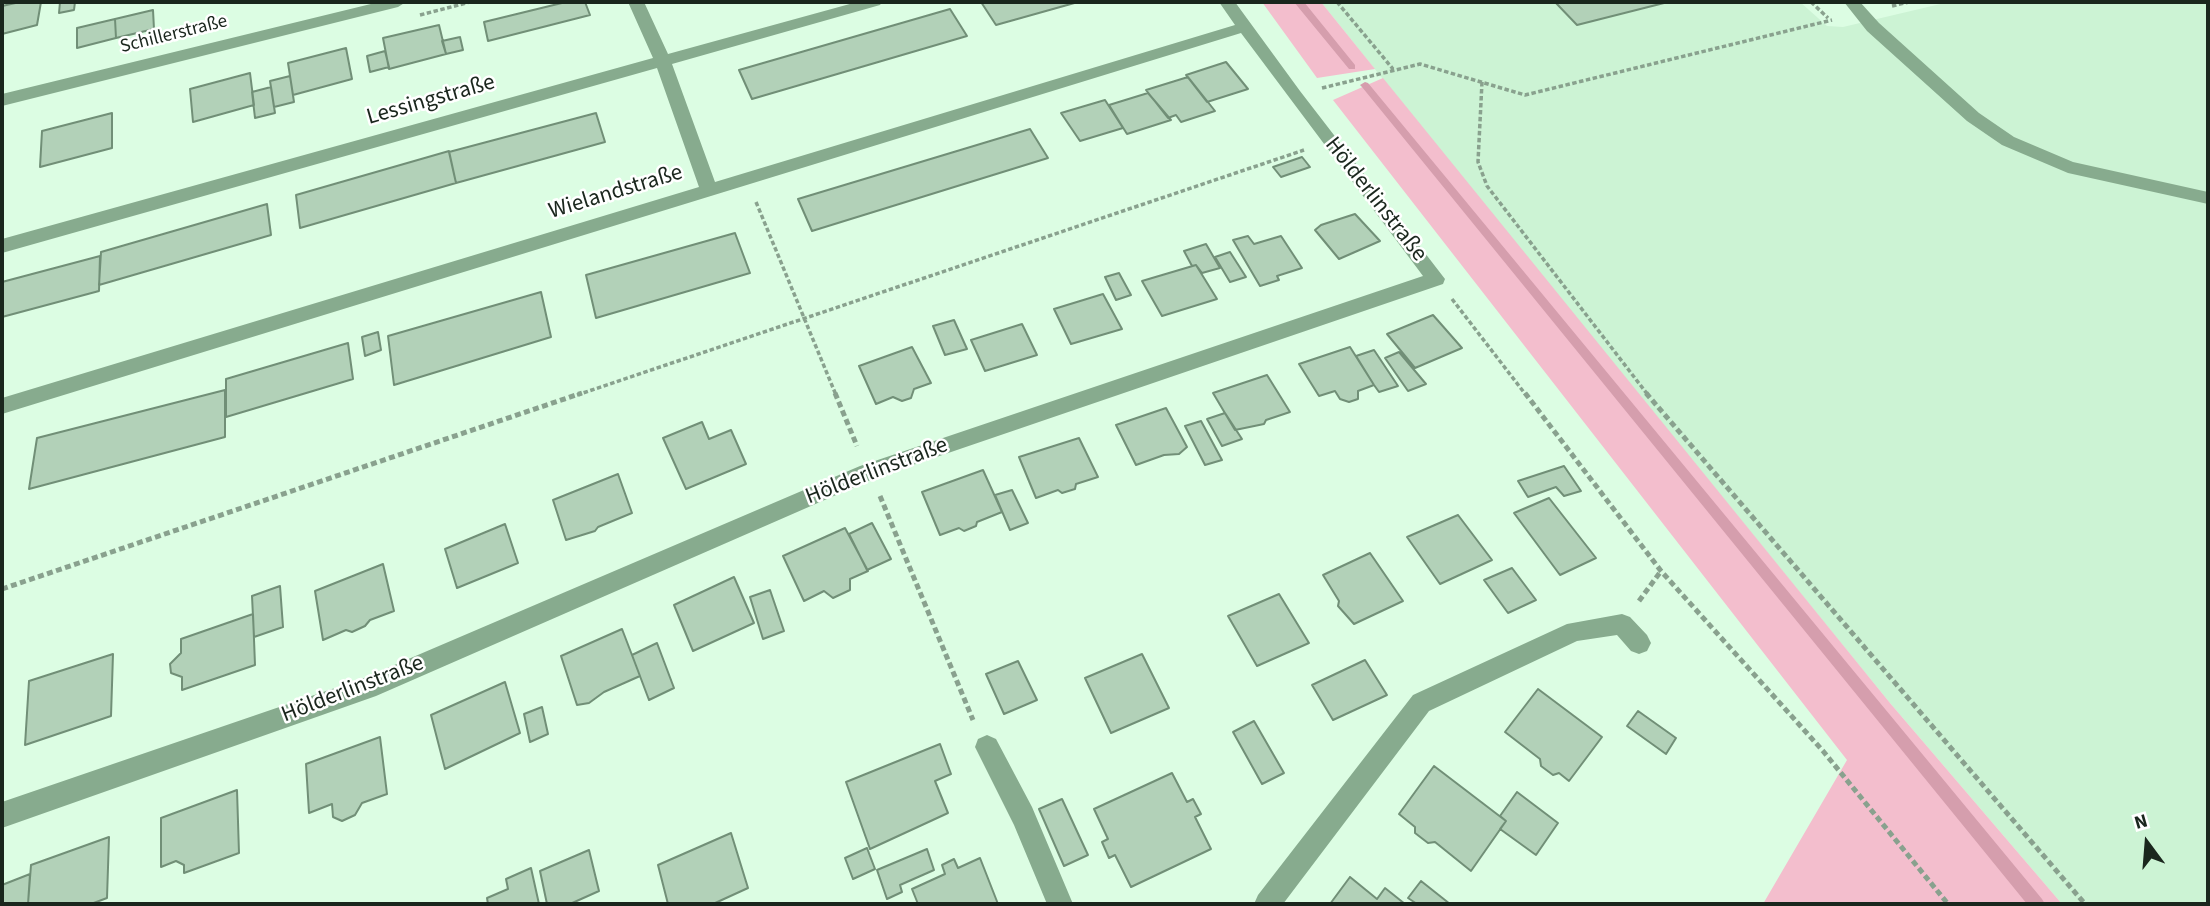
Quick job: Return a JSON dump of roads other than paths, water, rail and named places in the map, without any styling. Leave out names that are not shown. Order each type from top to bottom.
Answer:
[{"type":"street","name":"Schillerstraße","points":[[2,100],[398,2]]},
{"type":"street","points":[[636,2],[662,60],[709,190]]},
{"type":"street","name":"Lessingstraße","points":[[2,246],[874,2]]},
{"type":"street","name":"Hölderlinstraße","points":[[2,815],[368,688],[868,472],[1436,279],[1329,141],[1227,2]]},
{"type":"street","points":[[1856,8],[1973,117],[2008,141],[2068,167],[2208,198]]},
{"type":"street","name":"Wielandstraße","points":[[2,406],[1245,27]]},
{"type":"street","points":[[1266,904],[1421,703],[1575,631],[1622,624],[1639,643]]},
{"type":"street","points":[[987,747],[1023,816],[1060,904]]},
{"type":"waterway","points":[[1299,2],[1352,67]]},
{"type":"waterway","points":[[1365,85],[2037,904]]}]
